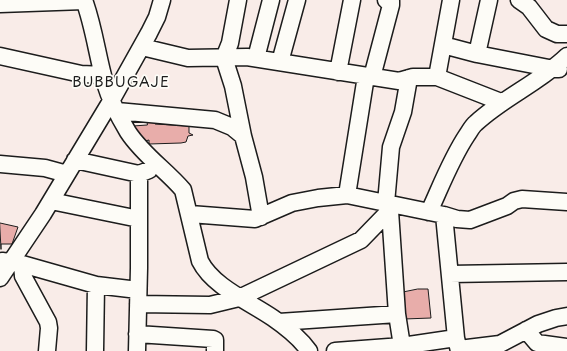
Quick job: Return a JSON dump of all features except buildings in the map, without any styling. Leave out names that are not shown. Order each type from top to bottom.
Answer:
[{"type":"street","points":[[0,278],[51,201],[75,160],[114,106],[157,17],[162,0]]},
{"type":"street","points":[[256,58],[271,0]]},
{"type":"street","points":[[280,62],[296,0]]},
{"type":"street","points":[[338,72],[352,0]]},
{"type":"street","points":[[347,195],[369,77],[391,5],[391,1],[386,0]]},
{"type":"street","points":[[437,77],[451,0]]},
{"type":"street","points":[[477,54],[488,0]]},
{"type":"street","points":[[519,0],[529,7],[546,29],[557,34],[567,34]]},
{"type":"street","points":[[0,4],[84,1],[90,19],[103,75],[114,106],[129,134],[151,159],[176,180],[183,190],[190,214],[200,261],[204,269],[239,298],[279,322],[304,344],[309,351]]},
{"type":"street","points":[[234,3],[230,43],[224,58],[233,86],[243,136],[254,176],[261,217]]},
{"type":"street","points":[[443,45],[477,54],[560,68]]},
{"type":"street","points":[[142,47],[188,58],[256,58],[399,82],[409,78],[437,77],[501,102]]},
{"type":"street","points":[[0,56],[74,73],[103,75]]},
{"type":"street","points":[[458,346],[450,274],[436,214],[457,150],[475,124],[501,102],[560,68],[567,56]]},
{"type":"street","points":[[402,346],[397,314],[390,206],[391,147],[403,112],[409,78]]},
{"type":"street","points":[[114,106],[215,120],[232,127],[243,136]]},
{"type":"street","points":[[75,160],[139,174],[159,166]]},
{"type":"street","points":[[0,164],[45,168],[67,174]]},
{"type":"street","points":[[136,351],[139,174]]},
{"type":"street","points":[[190,214],[254,219],[292,203],[318,198],[347,195],[390,206],[457,219],[470,220],[522,199],[567,202]]},
{"type":"street","points":[[51,201],[139,219]]},
{"type":"street","points":[[11,263],[138,297],[210,305],[239,298],[361,240],[390,206]]},
{"type":"street","points":[[11,263],[23,276],[48,322],[48,351]]},
{"type":"street","points":[[450,274],[567,272]]},
{"type":"street","points":[[95,351],[96,286]]},
{"type":"street","points":[[279,322],[397,314]]},
{"type":"street","points":[[335,351],[402,346],[500,344],[546,321],[567,316]]},
{"type":"street","points":[[526,330],[537,343],[567,347]]},
{"type":"street","points":[[137,334],[213,339],[215,340],[215,351]]},
{"type":"district","name":"BUBBUGAJE","points":[[121,83]]}]
